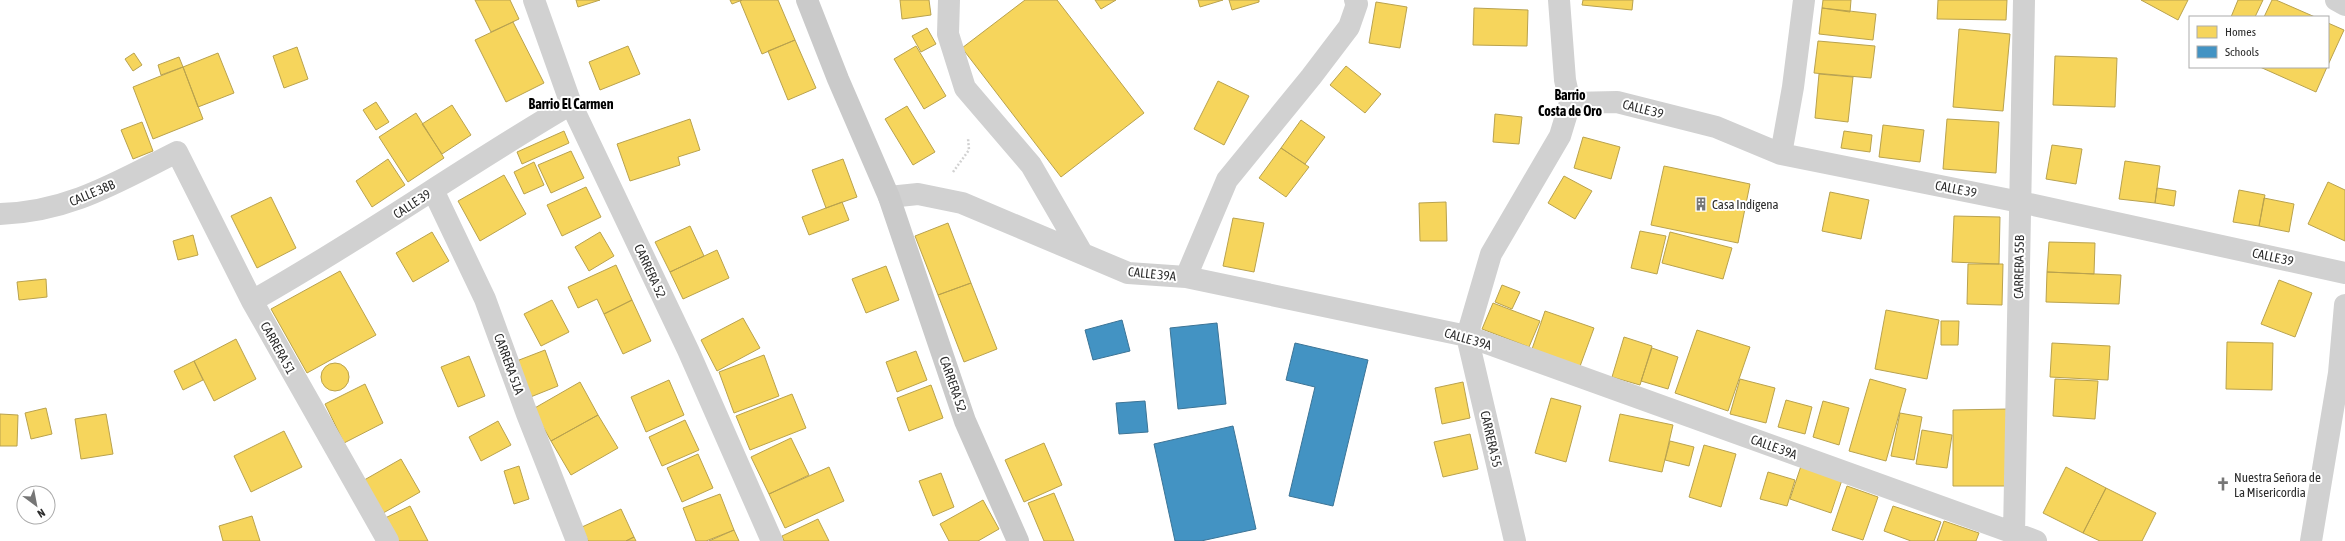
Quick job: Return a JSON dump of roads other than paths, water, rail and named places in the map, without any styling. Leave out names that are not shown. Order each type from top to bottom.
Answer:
[{"type":"street","name":"CARRERA 52","points":[[534,0],[571,104],[688,350],[772,541]]},
{"type":"street","name":"CARRERA 52","points":[[807,0],[838,79],[888,197],[965,421],[1018,541]]},
{"type":"street","points":[[949,0],[948,34],[965,88],[1030,165],[1082,253]]},
{"type":"street","points":[[1186,277],[1227,180],[1311,77],[1349,27],[1356,4],[1355,0]]},
{"type":"street","points":[[1467,336],[1491,254],[1560,136],[1570,103],[1565,80],[1559,0]]},
{"type":"street","points":[[1781,154],[1793,87],[1804,0]]},
{"type":"street","name":"CARRERA 55B","points":[[2014,534],[2024,0]]},
{"type":"street","points":[[2336,0],[2345,5]]},
{"type":"street","name":"CALLE 39","points":[[1570,103],[1618,102],[1716,128],[1781,154],[2020,202],[2345,273]]},
{"type":"street","name":"CALLE 39","points":[[252,301],[356,240],[518,135],[571,104]]},
{"type":"street","name":"CALLE 38B","points":[[0,214],[20,214],[61,206],[102,191],[177,152]]},
{"type":"street","name":"CARRERA 51","points":[[177,152],[252,301],[388,541]]},
{"type":"street","name":"CARRERA 51A","points":[[433,190],[485,299],[527,414],[577,541]]},
{"type":"street","name":"CALLE 39A","points":[[888,197],[918,194],[962,203],[1010,225],[1082,253],[1128,274],[1186,277],[1467,336],[2036,541]]},
{"type":"street","points":[[1010,225],[1027,222],[1044,215],[1050,201]]},
{"type":"street","points":[[2310,541],[2342,376],[2345,305]]},
{"type":"street","name":"CARRERA 55","points":[[1467,336],[1515,541]]},
{"type":"place","name":"Casa Indígena","points":[[1701,204]]},
{"type":"place","name":"Nuestra Señora de La Misericordia","points":[[2223,484]]},
{"type":"district","name":"Barrio El Carmen","points":[[571,104]]},
{"type":"district","name":"Barrio Costa de Oro","points":[[1570,104]]}]
